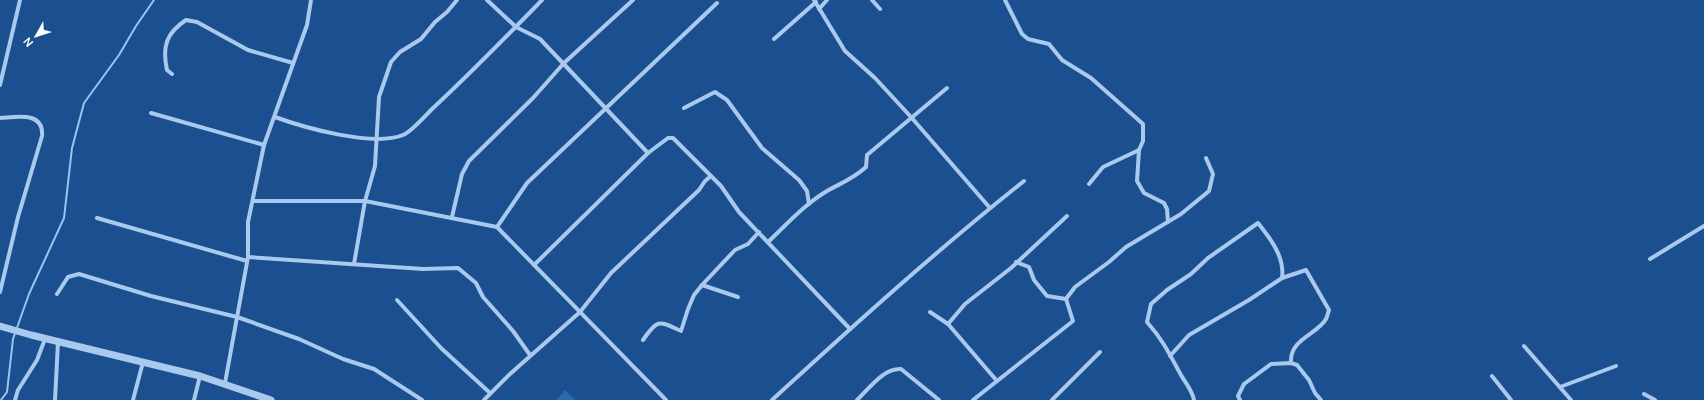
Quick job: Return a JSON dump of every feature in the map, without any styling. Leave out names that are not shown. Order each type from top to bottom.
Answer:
[{"type":"street","points":[[0,85],[20,0]]},
{"type":"street","points":[[225,383],[247,259],[248,222],[264,145],[275,118],[307,25],[311,0]]},
{"type":"street","points":[[354,264],[374,166],[377,139],[378,97],[391,62],[400,52],[422,39],[435,22],[447,12],[457,0]]},
{"type":"street","points":[[487,0],[516,27],[540,39],[648,153]]},
{"type":"street","points":[[275,118],[301,126],[343,135],[377,139],[405,135],[542,0]]},
{"type":"street","points":[[452,217],[462,174],[469,161],[564,64],[633,0]]},
{"type":"street","points":[[819,9],[827,0]]},
{"type":"street","points":[[872,0],[880,8]]},
{"type":"street","points":[[1005,0],[1022,34],[1028,39],[1049,44],[1062,60],[1092,78],[1143,124],[1143,141],[1139,150],[1137,181],[1144,194],[1164,203],[1168,208],[1168,222]]},
{"type":"street","points":[[774,39],[815,1],[845,51],[875,78],[990,208]]},
{"type":"street","points":[[497,227],[527,183],[561,150],[607,110],[658,58],[717,3]]},
{"type":"street","points":[[172,74],[167,70],[165,59],[166,42],[174,28],[186,20],[197,22],[248,50],[293,63]]},
{"type":"street","points":[[768,242],[809,204],[827,191],[854,178],[866,167],[867,155],[947,88]]},
{"type":"street","points":[[684,108],[715,92],[727,100],[762,148],[799,180],[807,191],[809,204]]},
{"type":"street","points":[[151,113],[264,145]]},
{"type":"street","points":[[0,118],[32,117],[39,122],[43,128],[42,136],[18,217],[0,292]]},
{"type":"street","points":[[534,265],[648,153],[668,138],[673,138],[721,186],[739,212],[850,329]]},
{"type":"street","points":[[1089,184],[1103,167],[1139,150]]},
{"type":"street","points":[[1066,299],[1075,287],[1109,262],[1126,247],[1181,214],[1209,190],[1213,174],[1206,158]]},
{"type":"street","points":[[484,400],[530,356],[580,312],[611,273],[699,190],[705,181],[711,176]]},
{"type":"street","points":[[772,400],[850,329],[990,208],[1024,181]]},
{"type":"street","points":[[252,201],[366,201],[497,227],[666,400]]},
{"type":"street","points":[[948,324],[965,304],[1016,262],[1067,216]]},
{"type":"street","points":[[97,218],[247,259],[423,269],[458,268],[476,283],[483,297],[513,331],[530,356]]},
{"type":"street","points":[[1194,400],[1193,392],[1170,356],[1163,340],[1148,322],[1151,304],[1174,284],[1191,274],[1208,258],[1258,223],[1270,238],[1278,253],[1283,271],[1282,278]]},
{"type":"street","points":[[1650,259],[1704,226]]},
{"type":"street","points":[[643,340],[651,328],[658,323],[667,323],[681,331],[694,295],[735,250],[748,244],[759,232]]},
{"type":"street","points":[[1016,262],[1029,267],[1034,280],[1047,296],[1066,299]]},
{"type":"street","points":[[1170,356],[1189,335],[1249,300],[1282,278],[1306,270],[1329,310],[1325,320],[1303,338],[1290,356],[1290,363]]},
{"type":"street","points":[[57,294],[68,277],[79,274],[151,296],[237,318],[299,339],[343,359],[374,369],[422,400]]},
{"type":"street","points":[[702,285],[738,297]]},
{"type":"street","points":[[973,400],[1073,321],[1066,299]]},
{"type":"street","points":[[397,300],[441,348],[490,393]]},
{"type":"street","points":[[930,312],[948,324],[997,381]]},
{"type":"street","points":[[3,327],[45,339],[200,376],[225,383],[272,400]]},
{"type":"street","points":[[15,400],[18,390],[37,360],[45,339]]},
{"type":"street","points":[[55,400],[58,342]]},
{"type":"street","points":[[1524,346],[1571,400]]},
{"type":"street","points":[[1052,400],[1100,352]]},
{"type":"street","points":[[133,400],[143,362]]},
{"type":"street","points":[[1240,400],[1238,396],[1244,384],[1271,364],[1290,363],[1297,365],[1309,380],[1315,393],[1321,400]]},
{"type":"street","points":[[1560,387],[1616,366]]},
{"type":"street","points":[[857,400],[883,375],[894,369],[901,369],[939,400]]},
{"type":"street","points":[[194,400],[200,376]]},
{"type":"street","points":[[1492,376],[1511,400]]},
{"type":"street","points":[[1644,394],[1655,400]]},
{"type":"shaded area","points":[[565,390],[575,400],[556,400]]},
{"type":"waterway","points":[[1,400],[7,392],[13,339],[29,294],[64,218],[72,148],[84,103],[119,55],[136,26],[154,0]]}]
